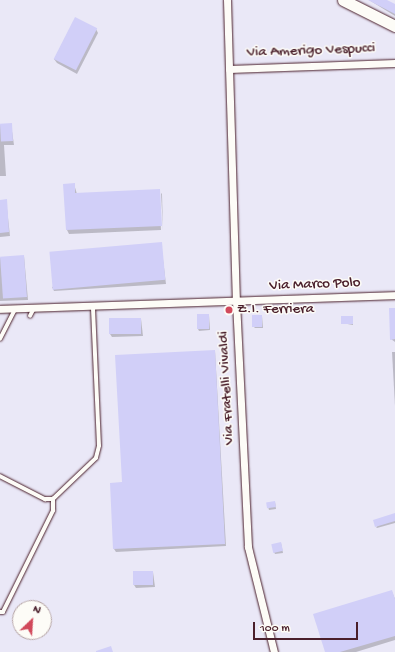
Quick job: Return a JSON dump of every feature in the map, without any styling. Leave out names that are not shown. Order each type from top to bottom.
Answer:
[{"type":"main road","name":"Via Amerigo Vespucci","points":[[343,0],[395,26]]},
{"type":"street","name":"Via Fratelli Vivaldi","points":[[227,0],[236,301],[248,547],[274,652]]},
{"type":"street","name":"Via Amerigo Vespucci","points":[[229,69],[395,63]]},
{"type":"street","name":"Via Marco Polo","points":[[0,309],[395,295]]},
{"type":"lane","points":[[0,476],[45,499],[53,499],[96,458],[99,446],[93,306]]},
{"type":"lane","points":[[0,339],[16,308]]},
{"type":"lane","points":[[30,316],[34,308]]},
{"type":"lane","points":[[0,612],[2,612],[53,511],[53,499]]},
{"type":"shaded area","points":[[0,0],[395,0],[395,652],[0,652]]},
{"type":"building","points":[[368,0],[387,0],[395,4],[395,14]]},
{"type":"building","points":[[75,17],[97,28],[76,70],[54,59]]},
{"type":"building","points":[[12,123],[13,141],[1,142],[0,124]]},
{"type":"building","points":[[75,183],[75,193],[160,189],[162,226],[66,230],[63,184]]},
{"type":"building","points":[[7,199],[9,232],[0,233],[0,200]]},
{"type":"building","points":[[162,242],[165,280],[53,290],[49,252]]},
{"type":"building","points":[[24,255],[27,297],[3,299],[0,257]]},
{"type":"building","points":[[389,308],[395,308],[395,339],[390,340]]},
{"type":"building","points":[[197,314],[209,314],[209,329],[197,329]]},
{"type":"building","points":[[252,315],[262,315],[262,327],[252,327]]},
{"type":"building","points":[[341,316],[353,316],[353,324],[341,324]]},
{"type":"building","points":[[109,318],[141,318],[141,334],[109,334]]},
{"type":"building","points":[[215,350],[225,544],[113,549],[110,483],[122,482],[115,355]]},
{"type":"building","points":[[275,501],[276,507],[267,508],[266,502]]},
{"type":"building","points":[[395,513],[395,521],[375,527],[373,520]]},
{"type":"building","points":[[281,542],[283,551],[273,553],[271,544]]},
{"type":"building","points":[[133,571],[153,571],[153,585],[133,585]]},
{"type":"building","points":[[392,590],[395,599],[395,636],[340,652],[325,652],[313,614]]},
{"type":"building","points":[[111,646],[113,652],[96,652],[96,651]]},
{"type":"place","name":"Z.I. Ferriera","points":[[229,310]]}]
